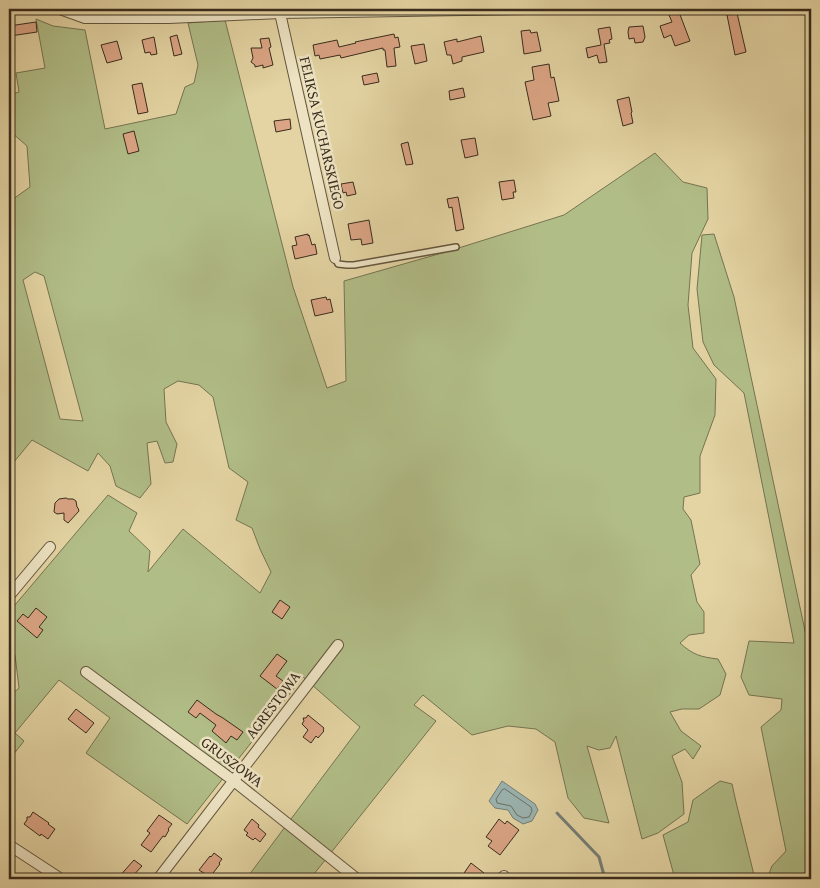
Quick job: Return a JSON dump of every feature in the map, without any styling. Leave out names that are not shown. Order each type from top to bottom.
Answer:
[{"type":"street","points":[[60,9],[85,18],[169,18],[527,9]]},
{"type":"street","name":"FELIKSA KUCHARSKIEGO","points":[[280,14],[335,258]]},
{"type":"street","points":[[9,596],[50,547]]},
{"type":"street","name":"AGRESTOWA","points":[[158,879],[338,644]]},
{"type":"street","name":"GRUSZOWA","points":[[86,672],[234,781],[357,879]]},
{"type":"street","points":[[9,844],[61,879]]},
{"type":"lane","points":[[335,258],[338,264],[354,265],[456,247]]},
{"type":"green space","points":[[36,19],[53,26],[85,30],[105,129],[176,114],[185,87],[194,83],[198,65],[188,23],[225,20],[293,287],[327,388],[346,381],[344,281],[564,215],[655,153],[683,182],[707,188],[708,219],[692,253],[688,305],[693,348],[716,379],[715,415],[700,456],[700,493],[684,497],[683,509],[691,520],[700,564],[691,575],[697,602],[704,612],[704,633],[689,635],[680,643],[697,655],[718,659],[726,674],[720,695],[699,709],[682,709],[670,712],[681,731],[701,746],[693,759],[685,749],[672,756],[682,782],[684,814],[658,833],[642,839],[616,736],[610,748],[599,750],[587,746],[609,823],[584,818],[568,798],[555,742],[536,729],[508,726],[472,735],[423,695],[414,705],[436,721],[310,879],[246,879],[360,727],[303,677],[187,824],[86,753],[110,718],[59,680],[15,733],[24,741],[9,760],[9,697],[19,688],[15,655],[9,649],[9,612],[108,495],[137,513],[129,531],[150,551],[148,572],[183,529],[260,593],[271,572],[252,528],[236,520],[248,482],[229,468],[213,397],[199,385],[178,381],[164,389],[166,422],[177,444],[173,462],[165,463],[157,441],[147,443],[151,484],[140,498],[116,486],[110,466],[98,453],[88,471],[32,440],[9,468],[9,202],[30,187],[27,146],[11,132],[9,95],[19,92],[16,73],[45,68]],"holes":[[[35,272],[44,276],[83,421],[60,419],[23,280]]]},
{"type":"green space","points":[[714,234],[734,297],[811,659],[811,879],[767,879],[772,866],[786,851],[761,727],[781,710],[782,699],[749,695],[741,677],[749,641],[794,643],[744,393],[714,365],[703,342],[697,289],[702,235]]},
{"type":"green space","points":[[720,781],[732,784],[755,879],[675,879],[663,835],[688,822],[693,800]]},
{"type":"water","points":[[502,781],[535,804],[538,810],[532,821],[523,824],[513,818],[508,810],[495,808],[489,801]]},
{"type":"building","points":[[679,12],[690,41],[675,46],[671,35],[664,38],[660,26],[672,22],[669,15]]},
{"type":"building","points":[[737,13],[746,52],[735,55],[727,15]]},
{"type":"building","points":[[36,22],[37,32],[10,36],[9,26]]},
{"type":"building","points":[[643,26],[645,37],[643,42],[635,43],[634,38],[629,39],[629,27]]},
{"type":"building","points":[[610,27],[612,39],[609,40],[610,43],[604,44],[607,62],[599,63],[597,55],[588,58],[586,48],[601,45],[598,29]]},
{"type":"building","points":[[530,30],[531,33],[537,32],[541,51],[524,54],[521,31]]},
{"type":"building","points":[[394,34],[395,38],[398,37],[400,47],[394,48],[396,66],[387,67],[385,50],[383,48],[341,58],[340,55],[320,59],[319,55],[315,56],[313,45],[337,40],[339,47]]},
{"type":"building","points":[[177,35],[182,54],[174,56],[170,37]]},
{"type":"building","points":[[481,36],[484,52],[462,57],[462,61],[453,64],[451,55],[447,55],[444,42],[457,39],[457,42]]},
{"type":"building","points":[[154,37],[157,54],[145,53],[142,40]]},
{"type":"building","points":[[269,38],[273,65],[263,68],[263,65],[255,67],[251,62],[253,58],[251,48],[262,48],[260,39]]},
{"type":"building","points":[[117,41],[122,59],[107,63],[101,45]]},
{"type":"building","points":[[424,44],[427,61],[415,64],[411,46]]},
{"type":"building","points":[[549,64],[551,78],[554,77],[559,101],[548,103],[551,116],[533,120],[525,82],[534,80],[532,67]]},
{"type":"building","points":[[377,73],[379,82],[364,85],[362,76]]},
{"type":"building","points":[[142,83],[148,112],[138,114],[132,85]]},
{"type":"building","points":[[463,88],[465,97],[450,100],[449,91]]},
{"type":"building","points":[[629,97],[633,123],[623,126],[617,100]]},
{"type":"building","points":[[290,119],[291,129],[276,132],[274,121]]},
{"type":"building","points":[[134,131],[139,151],[128,154],[123,134]]},
{"type":"building","points":[[475,138],[478,155],[465,158],[461,140]]},
{"type":"building","points":[[408,142],[413,164],[406,165],[401,144]]},
{"type":"building","points":[[514,180],[516,192],[513,192],[514,198],[502,200],[499,182]]},
{"type":"building","points":[[353,182],[356,194],[347,196],[346,192],[343,193],[341,184]]},
{"type":"building","points":[[458,197],[464,229],[456,231],[452,207],[449,208],[447,199]]},
{"type":"building","points":[[369,220],[373,243],[362,245],[361,239],[351,240],[348,224]]},
{"type":"building","points":[[308,234],[312,245],[315,244],[317,254],[295,259],[292,246],[297,245],[295,237]]},
{"type":"building","points":[[326,297],[327,300],[330,299],[333,312],[315,316],[311,300]]},
{"type":"building","points":[[66,498],[76,501],[79,511],[68,523],[64,520],[64,513],[57,514],[54,512],[55,503],[59,499]]},
{"type":"building","points":[[280,600],[290,607],[282,619],[272,612]]},
{"type":"building","points":[[36,608],[47,617],[39,627],[43,630],[37,638],[17,621],[23,614],[28,618]]},
{"type":"building","points":[[277,654],[287,661],[276,676],[283,681],[277,689],[260,676]]},
{"type":"building","points":[[197,700],[243,732],[237,740],[231,736],[226,743],[212,731],[216,725],[200,713],[196,718],[188,712]]},
{"type":"building","points":[[76,709],[94,723],[86,733],[68,719]]},
{"type":"building","points":[[308,715],[324,728],[324,731],[318,738],[316,736],[311,743],[303,737],[308,730],[302,724],[303,718],[306,718]]},
{"type":"building","points":[[33,812],[55,829],[48,839],[41,834],[40,836],[24,824],[27,817],[30,817]]},
{"type":"building","points":[[159,815],[172,824],[165,837],[163,836],[151,852],[141,845],[150,833],[147,831]]},
{"type":"building","points":[[252,819],[266,834],[260,842],[246,835],[248,833],[244,830]]},
{"type":"building","points":[[499,819],[505,824],[507,821],[519,830],[500,855],[488,846],[492,841],[486,837]]},
{"type":"building","points":[[214,853],[222,859],[210,877],[199,870]]},
{"type":"building","points":[[134,860],[142,866],[130,879],[117,879]]},
{"type":"building","points":[[471,863],[484,873],[480,879],[466,879],[462,876]]},
{"type":"waterway","points":[[557,813],[599,857],[605,879]]}]
